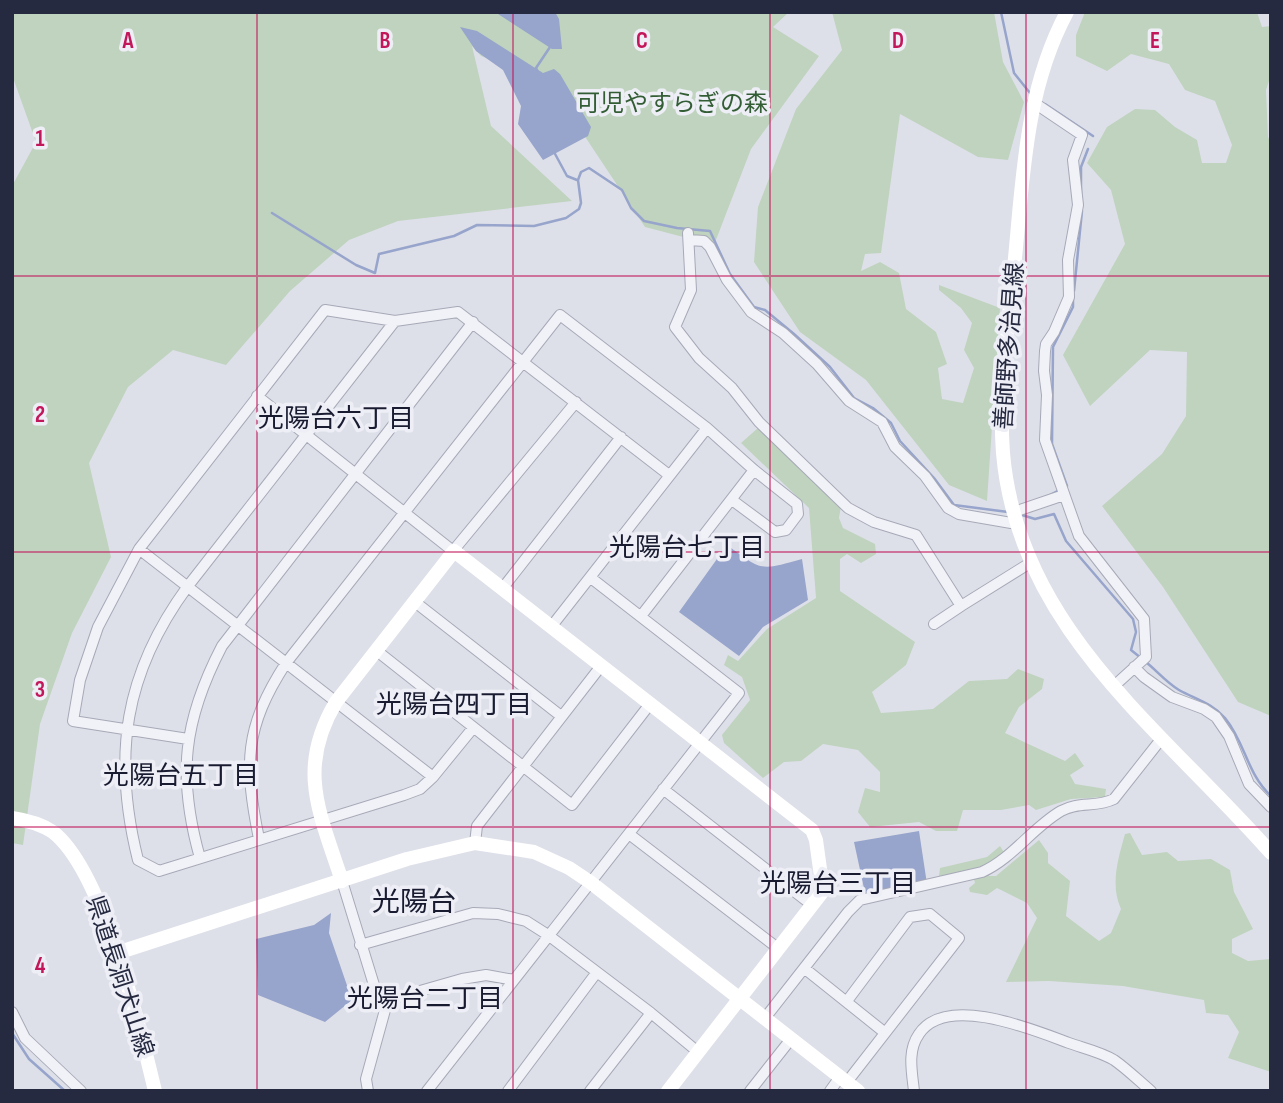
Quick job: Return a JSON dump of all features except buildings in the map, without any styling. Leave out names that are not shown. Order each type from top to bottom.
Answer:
[{"type":"street","name":"善師野多治見線","points":[[1067,12],[1043,66],[1032,102],[1002,392],[1006,477],[1030,563],[1051,604],[1080,647],[1162,738],[1269,847]]},
{"type":"street","points":[[1032,102],[1082,135],[1073,160],[1078,205],[1068,260],[1069,297],[1045,351],[1045,440],[1079,536],[1144,619],[1139,663],[1114,686]]},
{"type":"street","points":[[961,606],[916,535],[874,523],[848,508],[760,422],[732,388],[699,358],[675,327],[691,290],[689,237],[704,241],[710,247],[727,279],[751,312],[783,333],[817,364],[849,401],[882,422],[895,447],[925,476],[948,508],[959,514],[1018,515],[1064,495]]},
{"type":"street","points":[[188,739],[73,721],[80,680],[98,627],[139,549],[325,310],[394,321],[458,312],[669,475]]},
{"type":"street","points":[[259,838],[250,794],[248,762],[251,736],[272,684],[559,315],[706,428],[797,505],[799,513],[786,530],[775,533],[732,500]]},
{"type":"street","points":[[394,321],[188,586],[167,615],[148,653],[126,728],[124,779],[138,860],[159,871],[259,838],[404,796],[421,789],[433,778],[473,728]]},
{"type":"street","points":[[200,858],[193,831],[185,770],[188,739],[204,680],[222,646],[473,323]]},
{"type":"street","points":[[257,396],[812,830],[816,840],[823,891],[668,1091]]},
{"type":"street","points":[[385,1001],[379,996],[374,985],[360,945],[322,820],[313,778],[315,753],[324,722],[336,702],[453,551],[576,402]]},
{"type":"street","points":[[551,626],[706,428]]},
{"type":"street","points":[[502,589],[621,437]]},
{"type":"street","points":[[641,616],[754,470]]},
{"type":"street","points":[[139,549],[433,778]]},
{"type":"street","points":[[934,625],[1030,563]]},
{"type":"street","points":[[432,1089],[548,935],[738,692],[591,578]]},
{"type":"street","points":[[415,602],[561,716]]},
{"type":"street","points":[[377,651],[572,805],[650,704]]},
{"type":"street","points":[[1139,663],[1172,697],[1216,717],[1229,736],[1249,784],[1271,807]]},
{"type":"street","points":[[475,843],[477,826],[601,666]]},
{"type":"street","points":[[765,1018],[860,900],[982,872],[998,864],[1059,812],[1076,804],[1107,803],[1114,800],[1162,738]]},
{"type":"street","points":[[663,789],[812,905]]},
{"type":"street","name":"県道長洞犬山線","points":[[12,818],[28,821],[54,833],[78,861],[117,953],[155,1091]]},
{"type":"street","points":[[629,834],[779,948]]},
{"type":"street","points":[[117,953],[407,859],[475,843],[534,852],[569,868],[590,882],[849,1083]]},
{"type":"street","points":[[360,945],[473,913],[498,914],[526,921],[651,1013],[698,1052]]},
{"type":"street","points":[[830,1091],[849,1083],[884,1032],[959,938],[930,914],[911,917],[847,1001]]},
{"type":"street","points":[[804,968],[884,1032]]},
{"type":"street","points":[[508,1091],[597,972]]},
{"type":"street","points":[[385,1001],[462,979],[486,975],[514,981]]},
{"type":"street","points":[[368,1091],[366,1079],[385,1010],[385,1001]]},
{"type":"street","points":[[12,1012],[25,1038],[81,1091]]},
{"type":"street","points":[[590,1091],[651,1013]]},
{"type":"street","points":[[914,1091],[911,1060],[913,1045],[920,1031],[938,1018],[953,1015],[1014,1022],[1112,1059],[1151,1091]]},
{"type":"street","points":[[750,1091],[791,1039]]},
{"type":"green space","name":"可児やすらぎの森","points":[[12,12],[789,12],[773,27],[819,56],[751,149],[714,245],[645,227],[548,81],[481,56],[472,46],[491,126],[572,201],[398,221],[349,240],[290,291],[226,365],[173,350],[128,387],[89,463],[111,557],[72,633],[40,724],[23,845],[12,843],[12,186],[36,142],[12,75]]},
{"type":"green space","points":[[832,12],[994,12],[1003,62],[1024,102],[1008,160],[978,157],[900,114],[881,253],[865,254],[861,271],[880,262],[899,273],[906,309],[936,332],[947,364],[938,368],[942,399],[963,403],[974,368],[964,350],[972,323],[961,308],[939,290],[939,285],[1000,308],[987,501],[949,485],[866,380],[800,332],[754,262],[758,207],[796,109],[842,50]]},
{"type":"green space","points":[[1085,12],[1257,12],[1262,27],[1271,26],[1271,75],[1266,90],[1268,137],[1271,142],[1271,716],[1238,702],[1163,587],[1102,506],[1162,454],[1186,416],[1187,352],[1150,350],[1090,406],[1063,355],[1125,244],[1111,190],[1087,163],[1107,127],[1135,109],[1155,110],[1175,127],[1197,140],[1202,163],[1226,163],[1232,145],[1215,101],[1185,90],[1169,64],[1131,54],[1107,71],[1076,56],[1076,35]]},
{"type":"green space","points":[[758,428],[841,506],[839,518],[843,528],[875,544],[876,554],[861,563],[847,554],[840,559],[840,591],[915,642],[906,665],[872,692],[881,713],[933,709],[969,681],[1007,679],[1018,669],[1044,679],[1042,689],[1019,707],[1005,733],[1065,761],[1075,753],[1084,766],[1070,775],[1075,784],[1106,789],[1105,797],[1071,799],[1036,810],[1029,805],[1001,810],[963,810],[957,831],[936,831],[919,822],[870,827],[858,812],[865,788],[880,792],[880,772],[858,750],[823,744],[801,761],[784,762],[763,778],[724,743],[722,735],[750,700],[742,677],[724,665],[728,655],[738,661],[767,629],[816,598],[809,508],[741,443]]},
{"type":"green space","points":[[1130,833],[1142,855],[1167,852],[1178,861],[1211,859],[1230,870],[1234,892],[1253,929],[1232,939],[1232,953],[1248,961],[1271,959],[1271,1072],[1228,1058],[1239,1032],[1228,1015],[1206,1013],[1204,1000],[1123,986],[1049,981],[1006,982],[1037,918],[1027,903],[997,888],[987,895],[970,892],[969,888],[975,883],[972,872],[939,876],[940,868],[987,857],[1000,846],[1005,854],[986,868],[989,876],[996,876],[1039,840],[1048,853],[1048,863],[1070,881],[1066,916],[1099,941],[1111,933],[1121,909],[1116,891],[1116,872],[1125,834]]},
{"type":"water","points":[[495,12],[555,12],[559,19],[562,49],[552,49]]},
{"type":"water","points":[[460,27],[477,31],[543,73],[554,69],[560,74],[591,127],[588,136],[543,160],[518,124],[521,106],[503,70],[476,51]]},
{"type":"water","points":[[727,545],[762,566],[777,566],[802,559],[808,600],[763,627],[739,656],[679,612]]},
{"type":"water","points":[[919,831],[927,884],[865,893],[854,842]]},
{"type":"water","points":[[331,913],[329,933],[352,1000],[325,1022],[258,995],[256,939],[314,925]]},
{"type":"waterway","points":[[1001,12],[1014,73],[1030,93]]},
{"type":"waterway","points":[[537,70],[550,47]]},
{"type":"waterway","points":[[1045,104],[1093,136]]},
{"type":"waterway","points":[[1081,193],[1081,167],[1088,149]]},
{"type":"waterway","points":[[554,152],[567,176],[577,180]]},
{"type":"waterway","points":[[272,213],[356,265],[375,273],[379,254],[454,236],[477,225],[534,226],[566,218],[579,209],[581,203],[578,180],[581,172],[589,168],[622,190],[631,208],[644,221],[710,231],[730,274],[754,307],[765,310],[794,334],[830,367],[854,398],[873,408],[891,423],[900,441],[934,478],[954,505],[1008,512]]},
{"type":"waterway","points":[[1074,291],[1082,211]]},
{"type":"waterway","points":[[1048,496],[1067,486],[1052,444],[1053,347],[1073,307],[1073,298]]},
{"type":"waterway","points":[[1022,515],[1035,519],[1054,514],[1066,541],[1133,619],[1136,632],[1131,650],[1141,658]]},
{"type":"waterway","points":[[1146,662],[1175,687],[1209,705],[1225,718],[1256,778],[1271,796]]},
{"type":"waterway","points":[[12,1033],[29,1059],[65,1091]]},
{"type":"district","name":"光陽台六丁目","points":[[336,418]]},
{"type":"district","name":"光陽台七丁目","points":[[687,547]]},
{"type":"district","name":"光陽台四丁目","points":[[454,704]]},
{"type":"district","name":"光陽台五丁目","points":[[181,775]]},
{"type":"district","name":"光陽台三丁目","points":[[838,883]]},
{"type":"district","name":"光陽台","points":[[414,901]]},
{"type":"district","name":"光陽台二丁目","points":[[425,998]]}]
